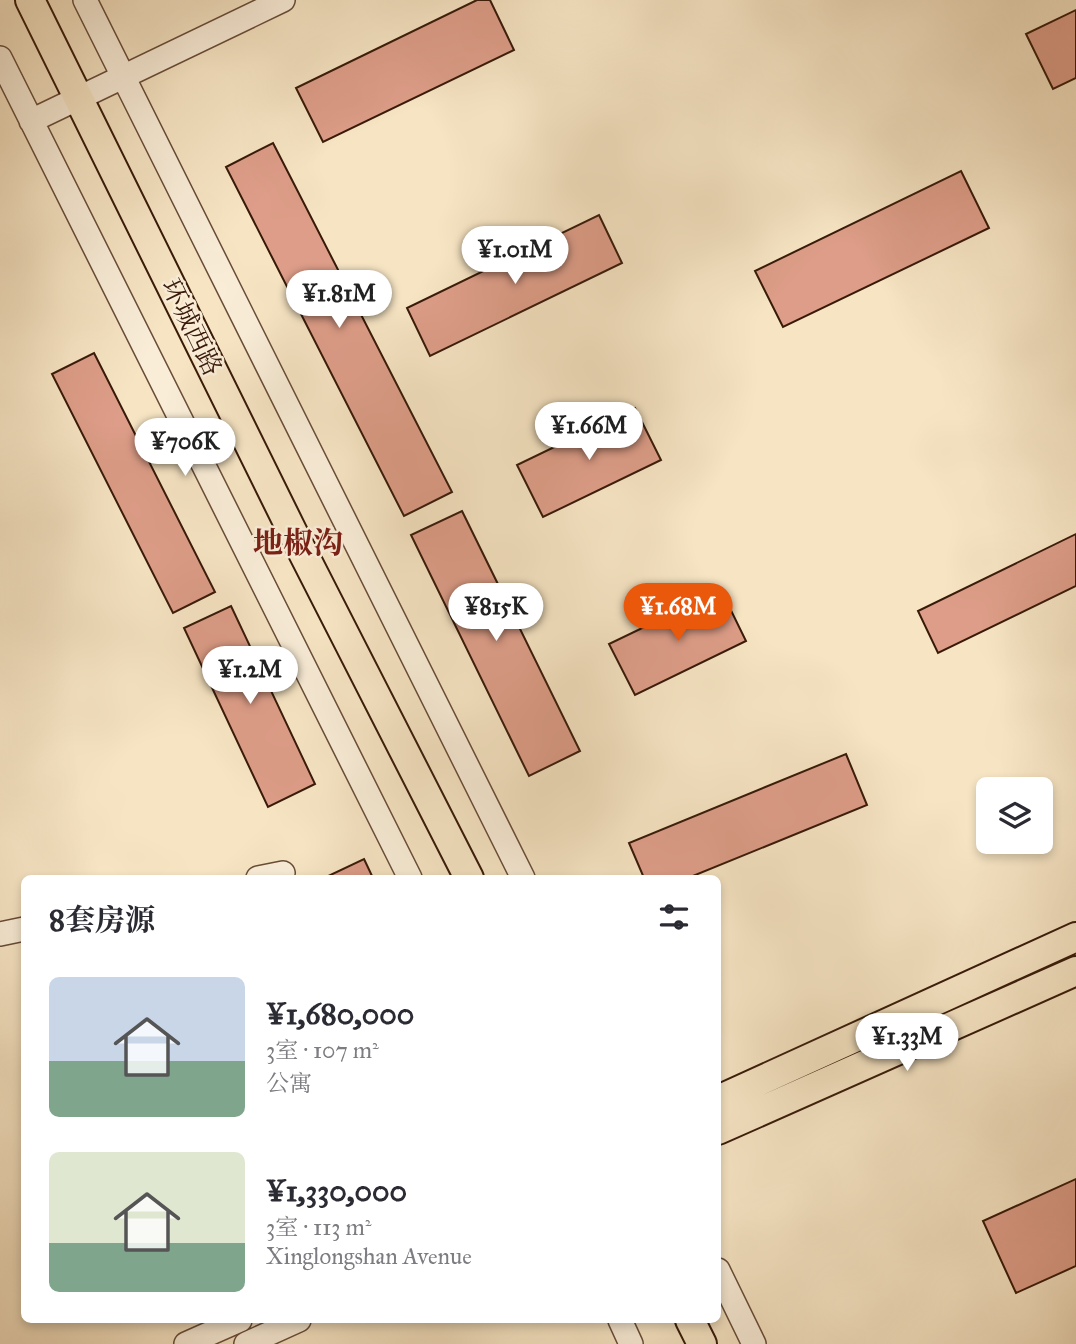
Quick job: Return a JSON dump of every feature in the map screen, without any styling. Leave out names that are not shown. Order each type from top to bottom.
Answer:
[{"type":"main road","name":"环城西路","points":[[30,0],[298,544],[467,875]]},
{"type":"main road","points":[[721,1099],[1076,937]]},
{"type":"main road","points":[[721,1129],[1076,971]]},
{"type":"main road","points":[[692,1323],[702,1344]]},
{"type":"street","points":[[85,0],[522,875]]},
{"type":"street","points":[[31,121],[283,0]]},
{"type":"street","points":[[0,58],[408,875]]},
{"type":"street","points":[[273,875],[283,873]]},
{"type":"street","points":[[0,934],[21,930]]},
{"type":"street","points":[[721,1276],[754,1344]]},
{"type":"street","points":[[186,1344],[233,1323]]},
{"type":"street","points":[[246,1344],[292,1323]]},
{"type":"street","points":[[621,1323],[631,1344]]},
{"type":"building","points":[[477,0],[490,0],[514,50],[323,142],[296,88]]},
{"type":"building","points":[[1076,10],[1076,78],[1053,89],[1026,34]]},
{"type":"building","points":[[273,143],[452,492],[404,516],[226,167]]},
{"type":"building","points":[[961,171],[989,228],[783,327],[755,271]]},
{"type":"building","points":[[599,215],[622,263],[430,356],[407,308]]},
{"type":"building","points":[[94,353],[215,592],[173,613],[52,374]]},
{"type":"building","points":[[635,408],[661,460],[543,517],[517,465]]},
{"type":"building","points":[[462,511],[580,751],[529,776],[411,535]]},
{"type":"building","points":[[1076,534],[1076,586],[938,653],[918,611]]},
{"type":"building","points":[[721,590],[746,641],[635,695],[609,644]]},
{"type":"building","points":[[231,606],[315,784],[268,807],[184,628]]},
{"type":"building","points":[[846,754],[867,805],[695,875],[643,875],[629,843]]},
{"type":"building","points":[[364,859],[372,875],[330,875]]},
{"type":"building","points":[[1076,1179],[1076,1266],[1016,1293],[983,1221]]},
{"type":"district","name":"地椒沟","points":[[298,543]]}]
